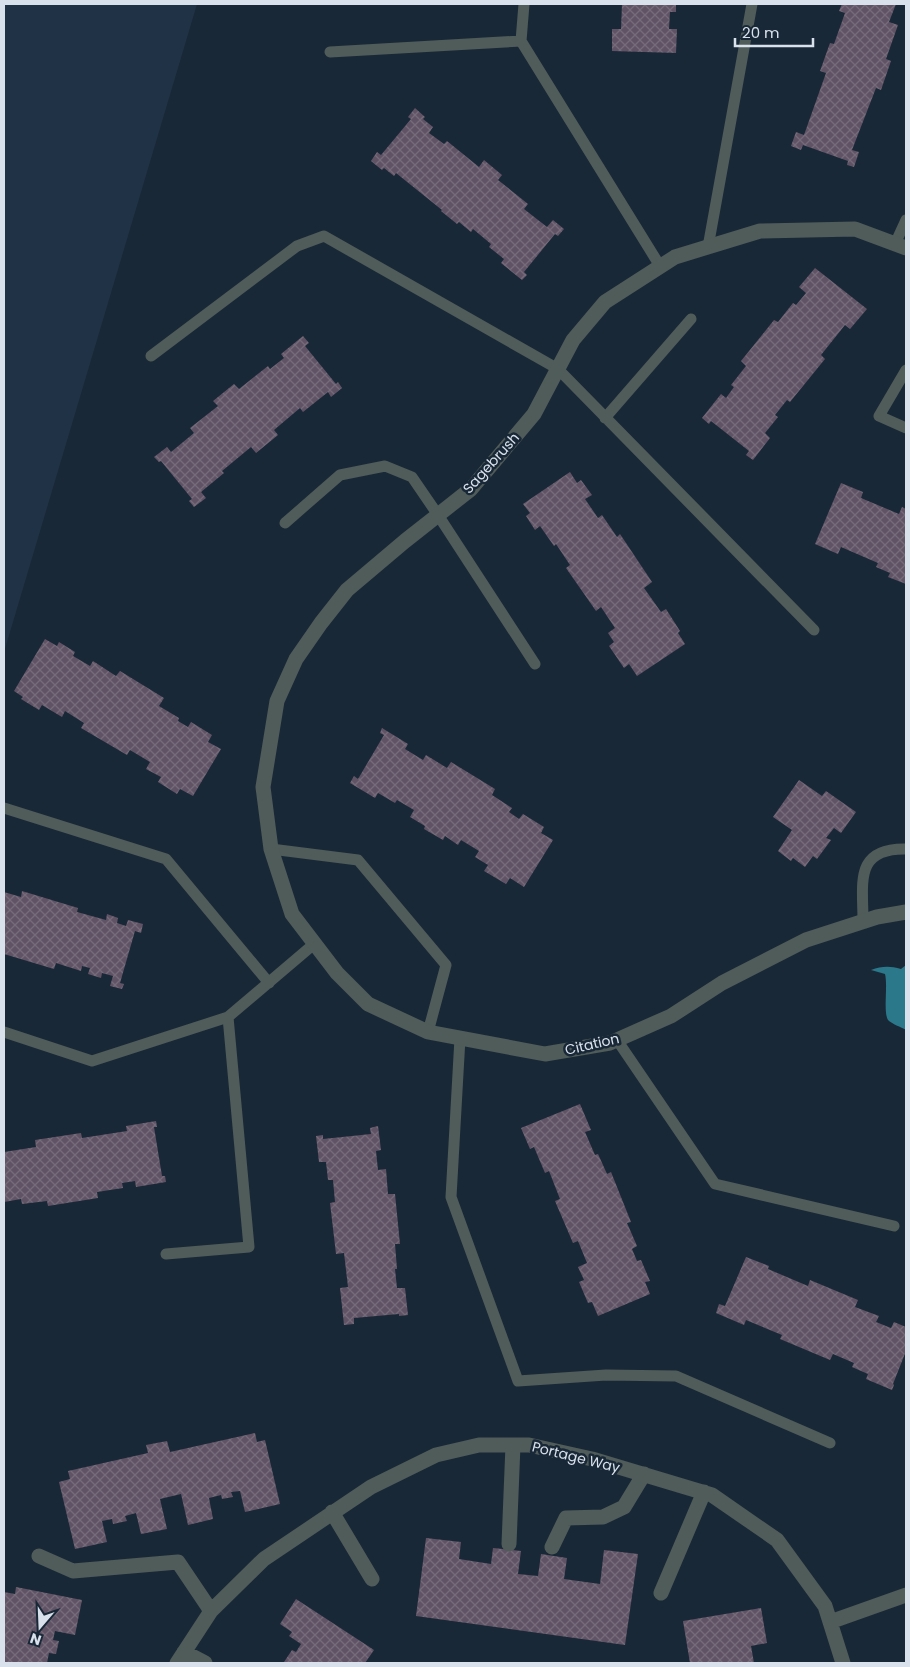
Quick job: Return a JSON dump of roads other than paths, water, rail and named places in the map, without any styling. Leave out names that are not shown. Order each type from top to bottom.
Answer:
[{"type":"street","name":"Sagebrush","points":[[314,944],[292,914],[271,849],[263,787],[277,701],[296,659],[347,590],[471,488],[534,414],[573,340],[605,302],[660,266],[675,257],[760,231],[855,229],[901,246]]},
{"type":"street","name":"Citation","points":[[314,944],[337,973],[368,1004],[428,1032],[545,1054],[610,1043],[671,1016],[722,983],[806,940],[877,916],[906,912]]},
{"type":"street","points":[[509,1544],[513,1444]]},
{"type":"street","name":"Portage Way","points":[[180,1658],[211,1611],[264,1559],[371,1487],[436,1455],[479,1445],[529,1444],[592,1459],[712,1495],[777,1540],[825,1606],[843,1663]]},
{"type":"street","points":[[552,1547],[566,1518],[603,1518],[624,1507],[644,1474]]},
{"type":"street","points":[[661,1593],[704,1492]]},
{"type":"street","points":[[332,1512],[372,1579]]},
{"type":"street","points":[[39,1556],[73,1571],[178,1562],[211,1611]]},
{"type":"street","points":[[830,1622],[906,1595]]},
{"type":"street","points":[[180,1658],[205,1663]]},
{"type":"lane","points":[[524,4],[521,41],[660,266]]},
{"type":"lane","points":[[708,247],[752,4]]},
{"type":"lane","points":[[330,52],[521,41]]},
{"type":"lane","points":[[901,246],[906,220]]},
{"type":"lane","points":[[151,356],[297,246],[324,236],[558,369],[814,630]]},
{"type":"lane","points":[[605,418],[691,319]]},
{"type":"lane","points":[[906,370],[879,416],[906,428]]},
{"type":"lane","points":[[285,523],[340,475],[385,466],[412,477],[535,664]]},
{"type":"lane","points":[[4,808],[166,859],[269,982]]},
{"type":"lane","points":[[863,921],[863,879],[866,866],[872,858],[883,850],[906,848]]},
{"type":"lane","points":[[271,849],[358,860],[446,965],[428,1032]]},
{"type":"lane","points":[[4,1032],[92,1061],[228,1017],[314,944]]},
{"type":"lane","points":[[166,1254],[249,1247],[228,1017]]},
{"type":"lane","points":[[460,1038],[451,1197],[518,1381],[606,1375],[676,1376],[830,1443]]},
{"type":"lane","points":[[617,1040],[714,1184],[894,1226]]},
{"type":"water","points":[[906,965],[906,1030],[888,1020],[885,974],[871,970],[886,967],[901,969]]}]
